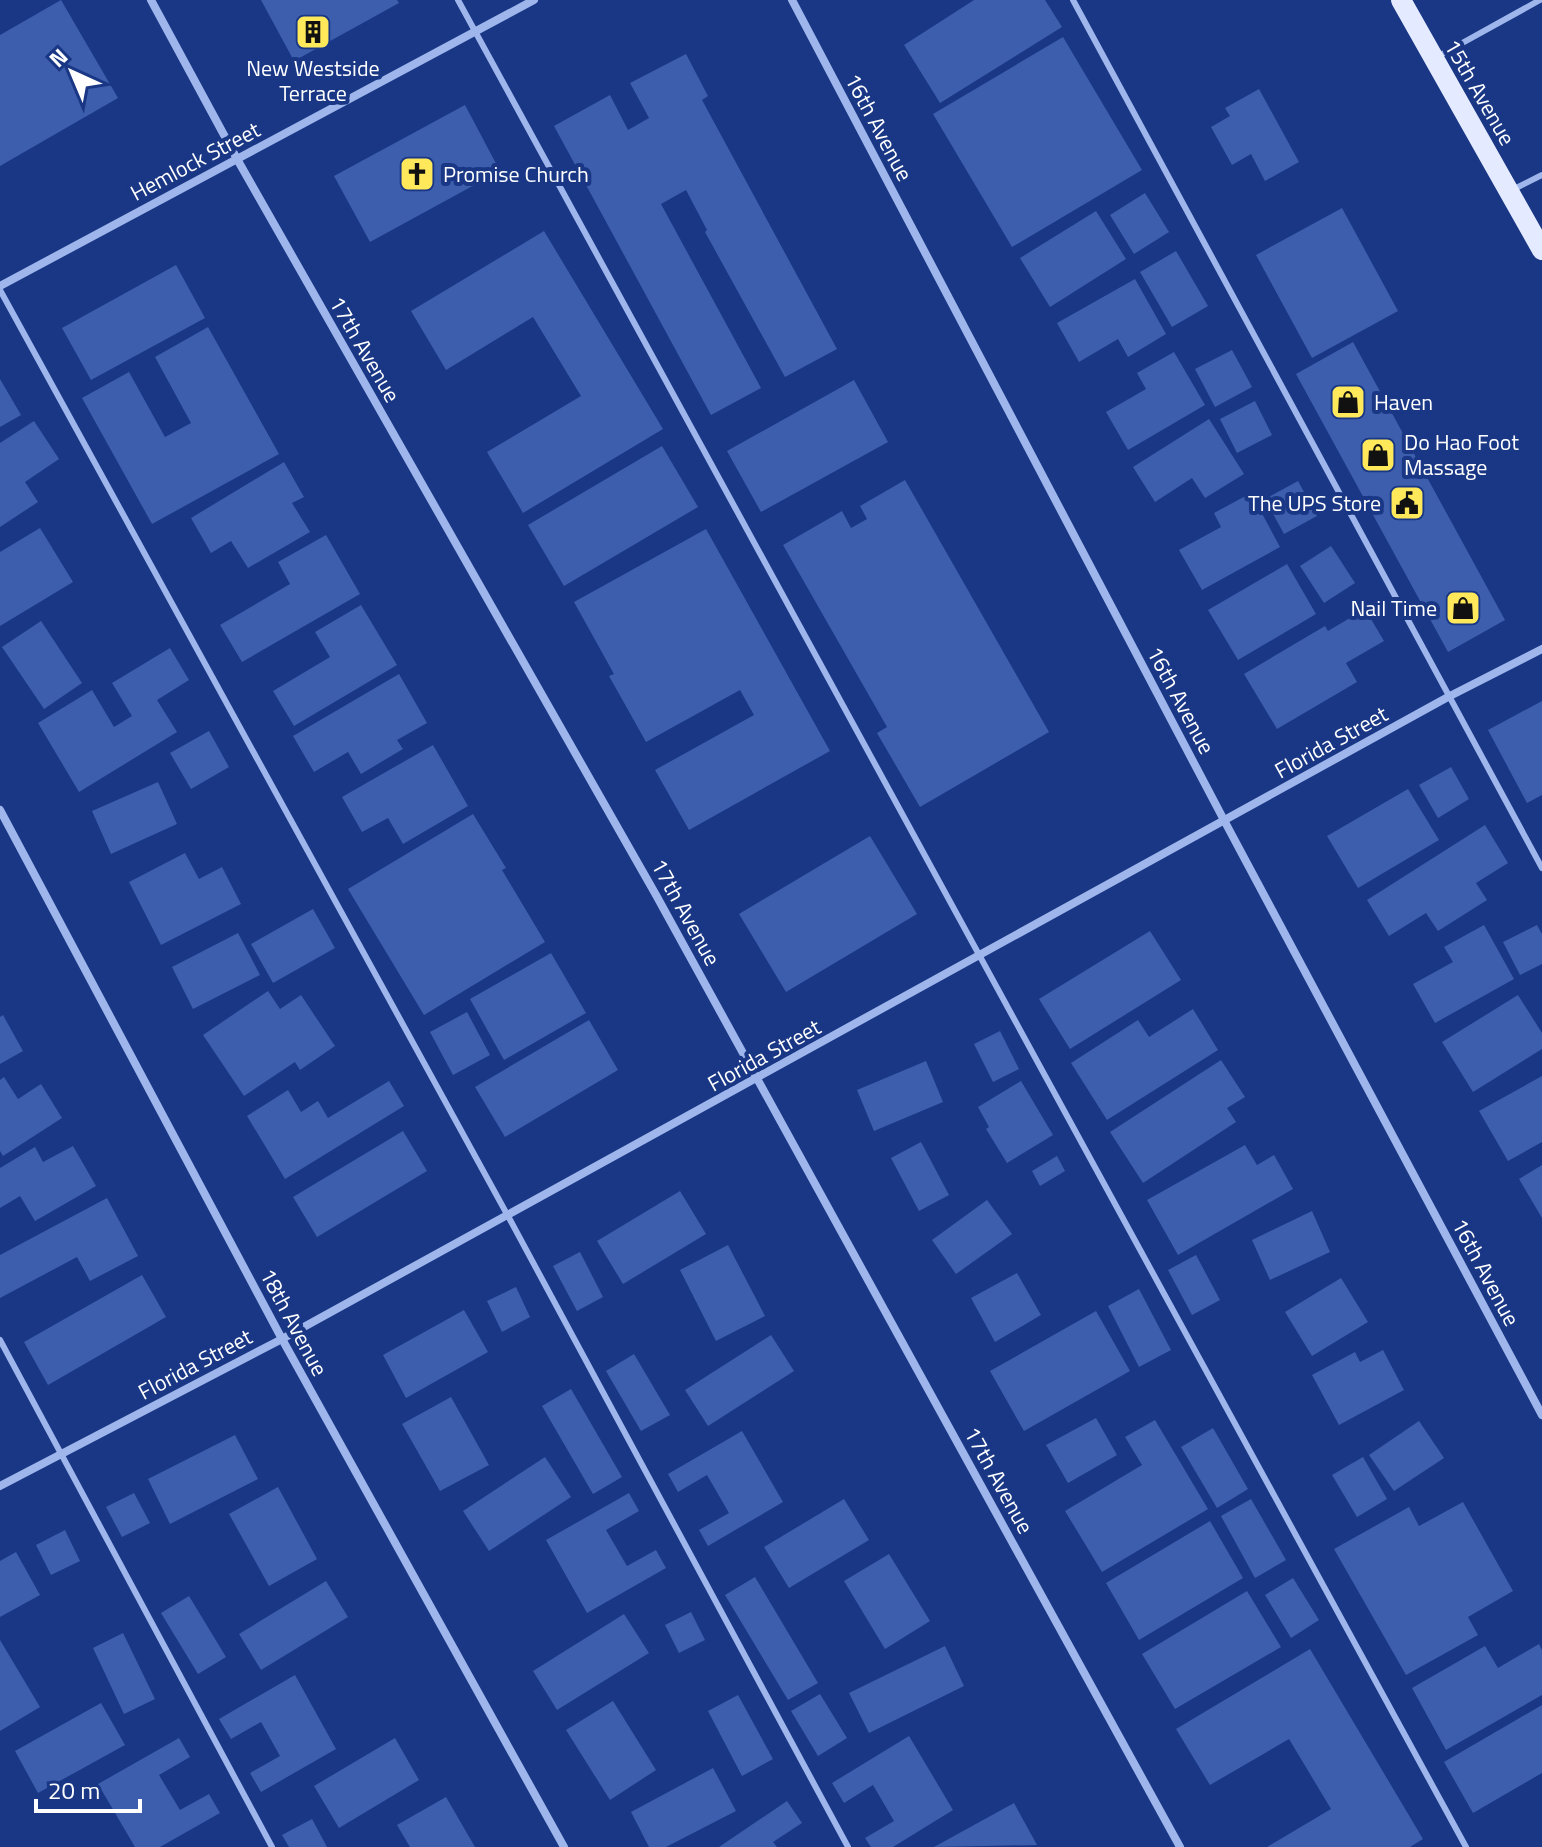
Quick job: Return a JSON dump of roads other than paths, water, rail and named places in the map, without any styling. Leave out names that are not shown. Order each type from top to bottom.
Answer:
[{"type":"main road","name":"15th Avenue","points":[[1401,0],[1542,250]]},
{"type":"street","name":"17th Avenue","points":[[151,0],[237,159],[656,895],[1180,1847]]},
{"type":"street","name":"Hemlock Street","points":[[0,288],[534,0]]},
{"type":"street","name":"16th Avenue","points":[[792,0],[1542,1415]]},
{"type":"street","name":"Florida Street","points":[[0,1486],[282,1339],[1448,697],[1542,649]]},
{"type":"street","name":"18th Avenue","points":[[0,810],[282,1339],[564,1847]]},
{"type":"lane","points":[[458,0],[1466,1847]]},
{"type":"lane","points":[[1073,0],[1542,868]]},
{"type":"lane","points":[[1434,59],[1540,0]]},
{"type":"lane","points":[[1509,192],[1542,175]]},
{"type":"lane","points":[[0,288],[508,1216],[848,1847]]},
{"type":"lane","points":[[0,1340],[272,1847]]},
{"type":"place","name":"New Westside Terrace","points":[[313,32]]},
{"type":"place","name":"Promise Church","points":[[417,174]]},
{"type":"place","name":"Haven","points":[[1348,402]]},
{"type":"place","name":"Do Hao Foot Massage","points":[[1378,455]]},
{"type":"place","name":"The UPS Store","points":[[1407,503]]},
{"type":"place","name":"Nail Time","points":[[1463,608]]}]
